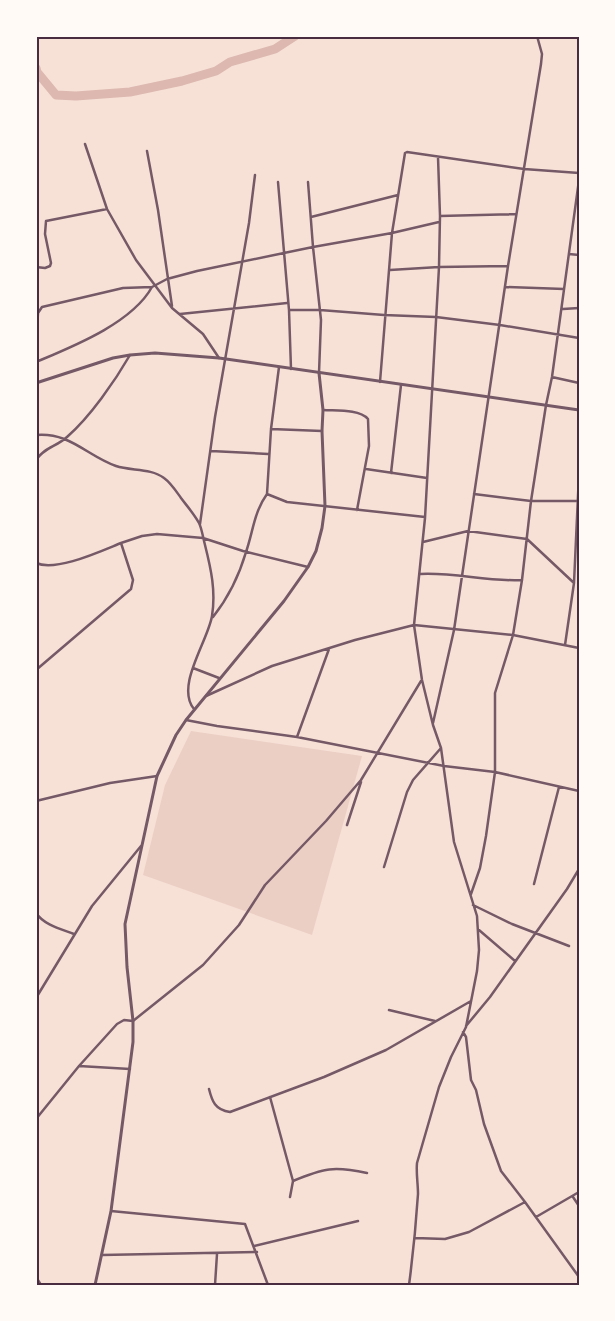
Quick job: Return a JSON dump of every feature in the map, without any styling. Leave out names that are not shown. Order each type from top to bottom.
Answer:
[{"type":"street","points":[[433,725],[454,630],[508,266],[541,64],[542,54],[537,36]]},
{"type":"street","points":[[85,144],[107,209],[136,260],[153,286],[178,314],[203,334],[219,358]]},
{"type":"street","points":[[147,151],[158,210],[172,308]]},
{"type":"street","points":[[380,382],[392,233],[405,153],[579,173]]},
{"type":"street","points":[[438,157],[439,267],[425,518],[414,625],[422,680],[433,725],[441,748],[454,842],[473,905],[478,930],[477,971],[466,1028]]},
{"type":"street","points":[[212,618],[214,590],[200,524],[255,175]]},
{"type":"street","points":[[470,895],[482,860],[495,772],[495,693],[513,635],[528,539],[531,501],[559,334],[579,180]]},
{"type":"street","points":[[278,182],[292,369]]},
{"type":"street","points":[[95,1285],[111,1211],[130,1069],[133,1022],[126,967],[125,924],[157,776],[176,736],[186,720],[279,608],[308,567],[318,544],[325,506],[322,430],[324,410],[320,373],[320,310],[308,182]]},
{"type":"street","points":[[311,216],[398,195]]},
{"type":"street","points":[[36,267],[45,268],[50,266],[51,263],[45,234],[46,220],[107,209]]},
{"type":"street","points":[[440,216],[516,214]]},
{"type":"street","points":[[36,346],[38,313],[42,307],[123,288],[153,286],[167,279],[197,271],[439,222]]},
{"type":"street","points":[[569,254],[579,255]]},
{"type":"street","points":[[389,270],[508,266]]},
{"type":"street","points":[[36,362],[58,353],[120,321],[137,306],[153,286]]},
{"type":"street","points":[[506,288],[564,289]]},
{"type":"street","points":[[178,314],[287,303]]},
{"type":"street","points":[[562,309],[579,308]]},
{"type":"street","points":[[289,310],[436,317],[500,324],[579,338]]},
{"type":"street","points":[[36,383],[94,364],[130,355],[155,353],[219,358],[579,410]]},
{"type":"street","points":[[36,460],[49,447],[66,438],[111,384],[130,355]]},
{"type":"street","points":[[194,709],[188,695],[193,668],[212,618],[230,592],[246,552],[256,513],[267,494],[268,454],[279,367]]},
{"type":"street","points":[[552,377],[579,383]]},
{"type":"street","points":[[391,473],[401,385]]},
{"type":"street","points":[[324,410],[356,413],[366,416],[370,423],[366,469],[358,510]]},
{"type":"street","points":[[271,429],[322,430]]},
{"type":"street","points":[[36,435],[52,435],[66,438],[116,466],[165,478],[200,524]]},
{"type":"street","points":[[211,451],[268,454]]},
{"type":"street","points":[[366,469],[427,478]]},
{"type":"street","points":[[565,645],[574,583],[579,474]]},
{"type":"street","points":[[267,494],[287,502],[425,518]]},
{"type":"street","points":[[474,494],[531,501],[578,501]]},
{"type":"street","points":[[423,542],[468,531],[528,539],[574,583]]},
{"type":"street","points":[[36,563],[49,566],[76,559],[142,536],[156,534],[203,538],[246,552],[308,567]]},
{"type":"street","points":[[36,670],[131,589],[132,580],[121,543]]},
{"type":"street","points":[[420,574],[461,576],[501,582],[522,580]]},
{"type":"street","points":[[205,697],[272,666],[355,640],[414,625],[513,635],[579,648]]},
{"type":"street","points":[[297,736],[329,648]]},
{"type":"street","points":[[193,668],[219,678]]},
{"type":"street","points":[[133,1022],[203,965],[239,925],[265,885],[320,828],[361,780],[422,680]]},
{"type":"street","points":[[186,720],[217,726],[297,736],[444,766],[495,772],[579,792]]},
{"type":"street","points":[[384,867],[407,792],[413,780],[430,763],[441,748]]},
{"type":"street","points":[[36,801],[117,782],[157,776]]},
{"type":"street","points":[[347,826],[361,780]]},
{"type":"street","points":[[534,884],[559,786]]},
{"type":"street","points":[[36,998],[92,906],[141,846]]},
{"type":"street","points":[[409,1285],[415,1238],[418,1191],[417,1163],[439,1088],[451,1057],[463,1032],[567,889],[579,869]]},
{"type":"street","points":[[473,905],[569,946]]},
{"type":"street","points":[[36,913],[49,923],[74,934]]},
{"type":"street","points":[[478,930],[515,961]]},
{"type":"street","points":[[208,1089],[215,1106],[230,1112],[324,1077],[386,1050],[471,1002]]},
{"type":"street","points":[[389,1010],[435,1021]]},
{"type":"street","points":[[36,1119],[79,1066],[120,1021],[127,1020],[133,1022]]},
{"type":"street","points":[[463,1032],[466,1037],[471,1080],[476,1090],[484,1124],[502,1172],[579,1277]]},
{"type":"street","points":[[79,1066],[130,1069]]},
{"type":"street","points":[[270,1096],[293,1181],[290,1197]]},
{"type":"street","points":[[293,1181],[316,1171],[332,1168],[345,1168],[367,1173]]},
{"type":"street","points":[[536,1217],[579,1192]]},
{"type":"street","points":[[573,1197],[579,1206]]},
{"type":"street","points":[[415,1238],[445,1239],[469,1232],[525,1202]]},
{"type":"street","points":[[111,1211],[243,1223],[248,1229],[268,1285]]},
{"type":"street","points":[[254,1246],[358,1221]]},
{"type":"street","points":[[102,1255],[257,1252]]},
{"type":"street","points":[[215,1285],[218,1253]]},
{"type":"street","points":[[36,1277],[41,1285]]},
{"type":"shaded area","points":[[191,731],[362,756],[312,935],[143,875],[165,785]]},
{"type":"waterway","points":[[36,68],[37,72],[56,95],[76,96],[130,92],[182,81],[216,71],[230,62],[275,49],[295,36]]}]
